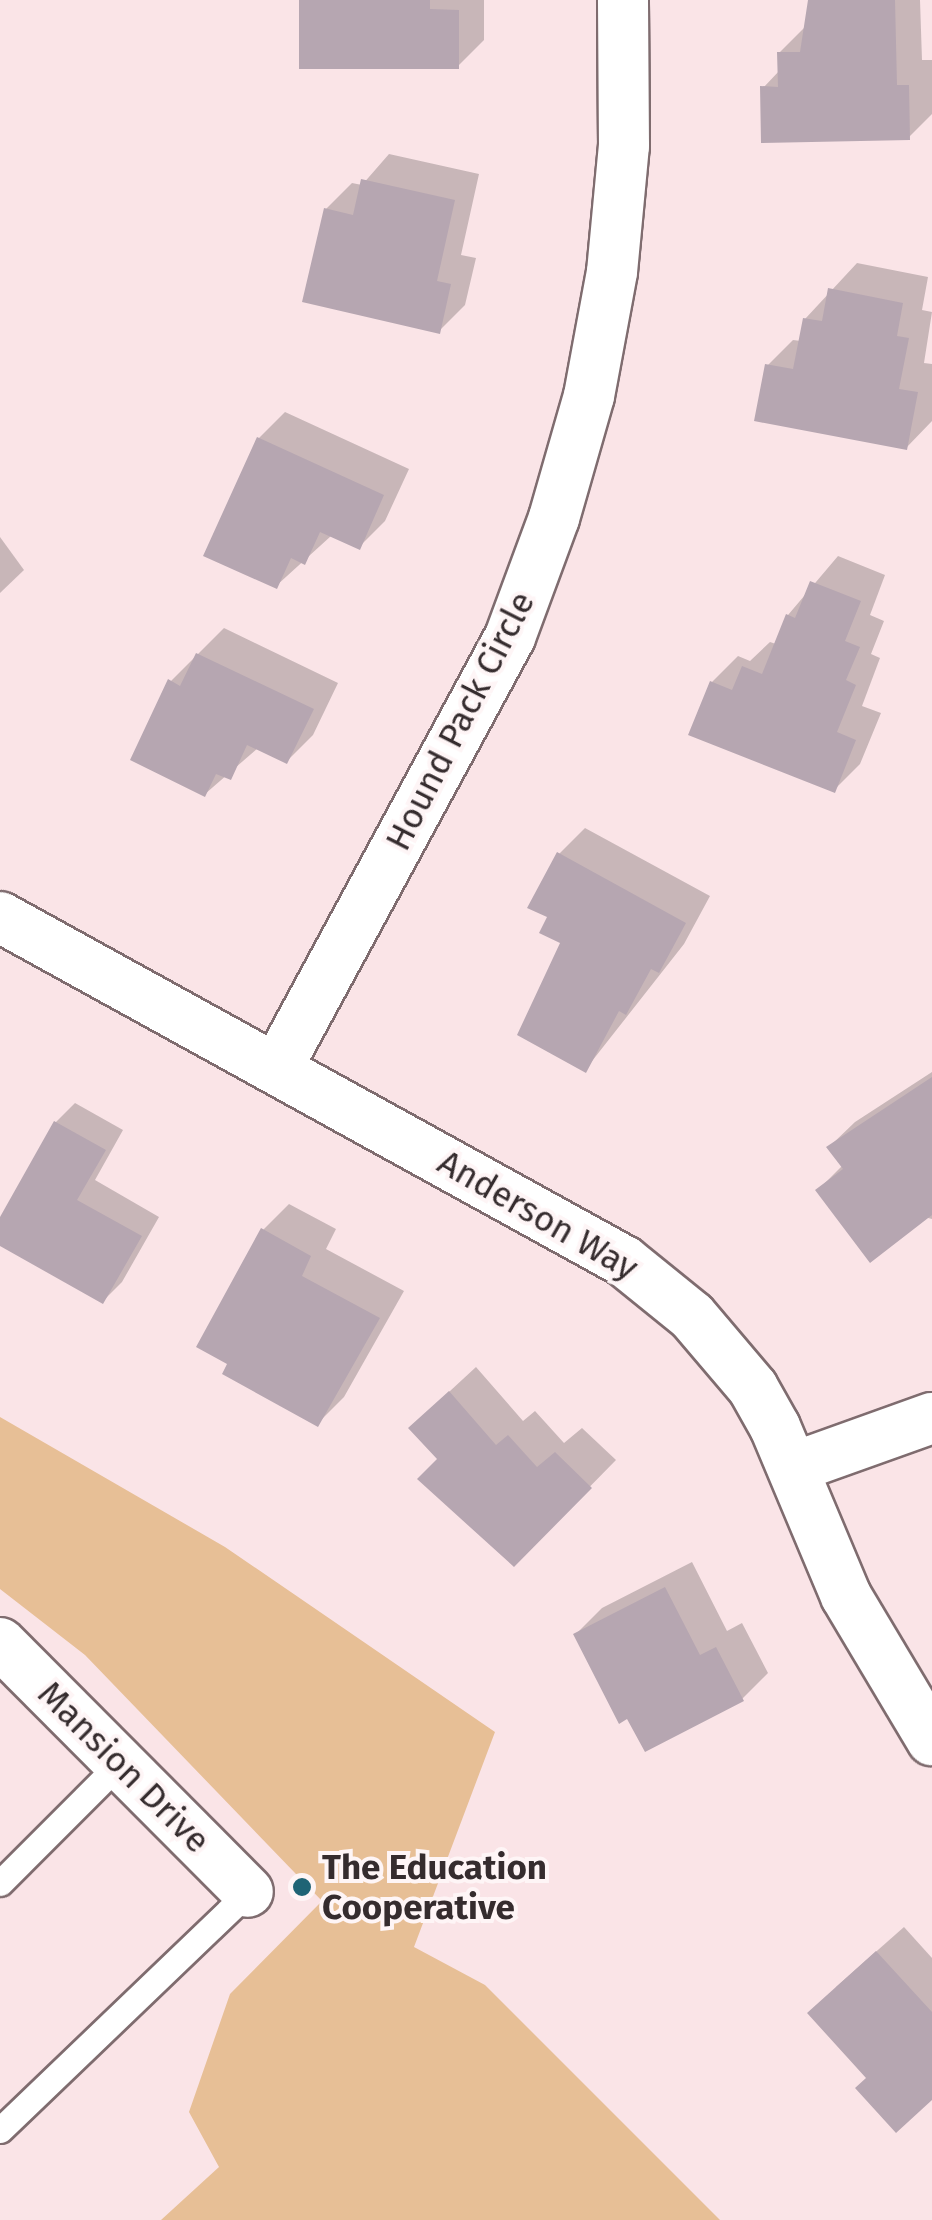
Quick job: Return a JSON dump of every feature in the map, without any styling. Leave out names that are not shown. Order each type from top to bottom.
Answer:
[{"type":"street","name":"Hound Pack Circle","points":[[278,1066],[510,637],[554,518],[588,396],[612,272],[624,146],[624,0]]},
{"type":"street","name":"Anderson Way","points":[[0,916],[278,1066],[637,1270],[692,1316],[753,1388],[796,1467],[846,1596],[932,1740]]},
{"type":"street","points":[[796,1467],[932,1418]]},
{"type":"street","name":"Mansion Drive","points":[[0,1643],[248,1892]]},
{"type":"lane","points":[[0,1883],[120,1763]]},
{"type":"lane","points":[[0,2130],[248,1892]]},
{"type":"shaded area","points":[[0,1417],[225,1547],[495,1732],[414,1947],[485,1985],[720,2220],[161,2220],[219,2167],[189,2112],[230,1994],[322,1901],[85,1655],[0,1589]]},
{"type":"building","points":[[299,0],[430,0],[430,9],[459,10],[459,69],[299,69]]},
{"type":"building","points":[[808,0],[895,0],[897,85],[909,85],[910,140],[761,143],[760,86],[778,87],[777,52],[800,52]]},
{"type":"building","points":[[361,179],[455,200],[437,281],[451,284],[440,334],[302,302],[324,208],[353,215]]},
{"type":"building","points":[[828,288],[903,303],[897,336],[909,338],[899,389],[918,392],[907,450],[754,421],[765,364],[793,369],[803,318],[822,321]]},
{"type":"building","points":[[257,437],[384,495],[360,550],[320,532],[305,565],[291,558],[277,589],[203,556]]},
{"type":"building","points":[[810,581],[861,601],[845,641],[860,647],[846,680],[856,685],[837,732],[856,740],[835,793],[688,735],[710,681],[732,690],[742,666],[762,674],[786,614],[795,618]]},
{"type":"building","points":[[196,653],[314,709],[287,764],[247,745],[231,780],[216,774],[205,797],[130,760],[168,679],[180,686]]},
{"type":"building","points":[[557,852],[686,923],[659,973],[651,969],[626,1015],[619,1011],[586,1073],[517,1035],[560,943],[539,933],[547,917],[527,908]]},
{"type":"building","points":[[932,1077],[932,1215],[870,1263],[815,1190],[843,1169],[826,1147]]},
{"type":"building","points":[[54,1121],[106,1150],[77,1200],[142,1236],[103,1304],[0,1246],[0,1217]]},
{"type":"building","points":[[261,1228],[311,1256],[302,1276],[380,1318],[318,1427],[222,1374],[227,1364],[196,1347]]},
{"type":"building","points":[[449,1391],[496,1445],[508,1435],[537,1467],[555,1452],[592,1488],[514,1567],[417,1479],[437,1459],[408,1428]]},
{"type":"building","points":[[665,1587],[700,1655],[716,1647],[744,1701],[645,1752],[627,1719],[619,1724],[573,1634]]},
{"type":"building","points":[[876,1951],[932,2012],[932,2100],[896,2133],[855,2088],[866,2078],[807,2013]]},
{"type":"place","name":"The Education Cooperative","points":[[302,1887]]}]
